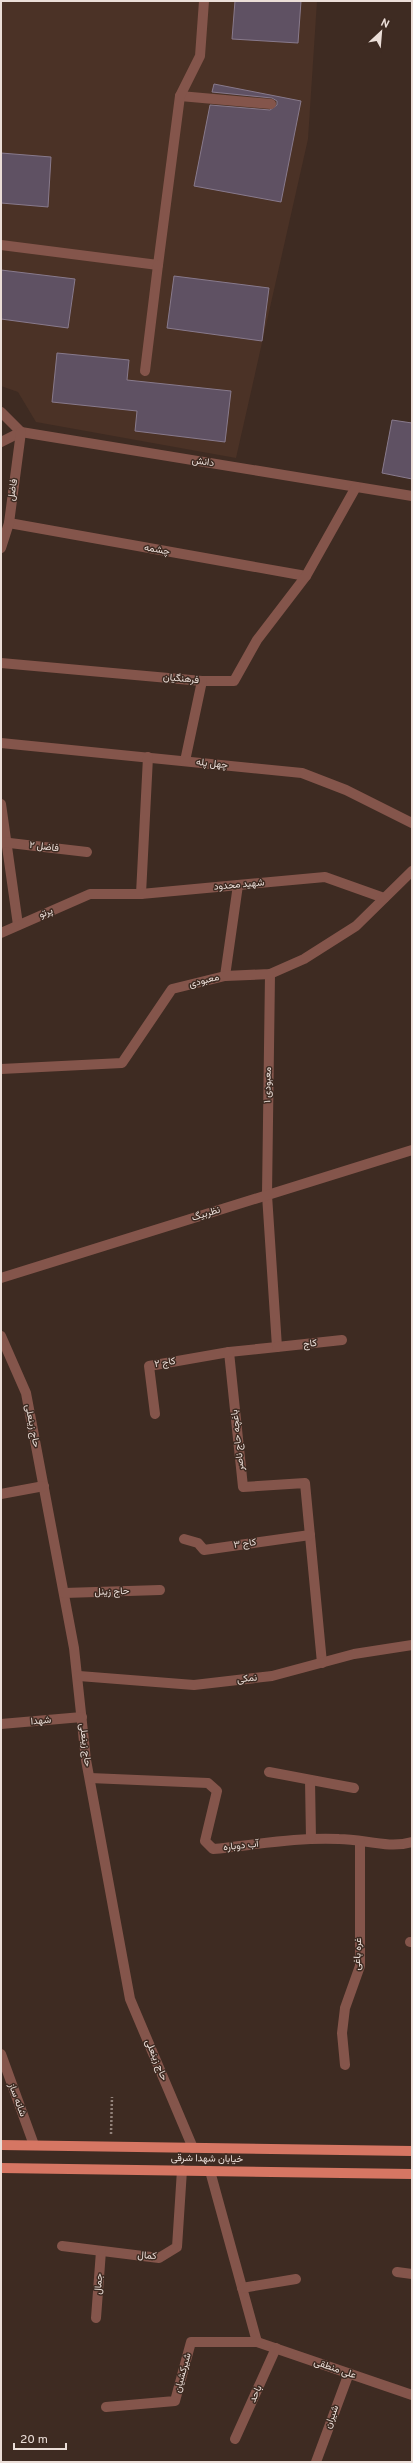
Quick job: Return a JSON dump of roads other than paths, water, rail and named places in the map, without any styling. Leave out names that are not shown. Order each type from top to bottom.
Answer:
[{"type":"main road","name":"خیابان شهدا شرقی","points":[[1,2145],[412,2151]]},
{"type":"main road","name":"خیابان شهدا شرقی","points":[[1,2168],[412,2174]]},
{"type":"street","points":[[145,371],[180,96],[200,56],[204,1]]},
{"type":"street","points":[[180,96],[271,104]]},
{"type":"street","points":[[1,245],[158,265]]},
{"type":"street","points":[[1,412],[22,432],[1,442]]},
{"type":"street","name":"دانش","points":[[22,432],[412,496]]},
{"type":"street","name":"فاضل","points":[[1,548],[9,523],[22,432]]},
{"type":"street","points":[[306,576],[356,487]]},
{"type":"street","name":"چشمه","points":[[9,523],[306,576]]},
{"type":"street","name":"فرهنگیان","points":[[1,663],[202,681],[234,681],[257,640],[306,576]]},
{"type":"street","points":[[185,761],[202,681]]},
{"type":"street","name":"چهل پله","points":[[1,743],[302,773],[346,790],[412,824]]},
{"type":"street","points":[[141,894],[148,757]]},
{"type":"street","points":[[1,804],[3,842],[18,925]]},
{"type":"street","name":"فاضل ۲","points":[[3,842],[87,852]]},
{"type":"street","name":"معبودی","points":[[1,1069],[122,1063],[172,989],[225,976],[270,974],[304,959],[356,926],[412,871]]},
{"type":"street","name":"شهید محدود","points":[[90,894],[141,894],[325,877],[384,898]]},
{"type":"street","points":[[225,976],[238,885]]},
{"type":"street","name":"پرتو","points":[[1,933],[90,894]]},
{"type":"street","name":"معبودی ۱","points":[[267,1195],[270,974]]},
{"type":"street","name":"نظربیگ","points":[[1,1278],[412,1150]]},
{"type":"street","points":[[229,1352],[277,1347],[267,1195]]},
{"type":"street","name":"حاج زینعلی","points":[[1,1336],[26,1393],[79,1676],[82,1717],[90,1778],[130,1999],[193,2148]]},
{"type":"street","name":"کاج","points":[[277,1347],[342,1340]]},
{"type":"street","name":"کاج ۲","points":[[155,1414],[149,1366],[229,1352]]},
{"type":"street","name":"باغچه حاج ناصر","points":[[229,1352],[243,1487],[305,1483],[322,1663]]},
{"type":"street","points":[[1,1494],[44,1486]]},
{"type":"street","name":"کاج ۳","points":[[184,1539],[198,1543],[204,1550],[310,1535]]},
{"type":"street","name":"حاج زینل","points":[[64,1593],[160,1590]]},
{"type":"street","name":"نمکی","points":[[79,1676],[194,1685],[272,1676],[354,1654],[412,1645]]},
{"type":"street","name":"شهدا","points":[[1,1724],[82,1717]]},
{"type":"street","points":[[270,1772],[354,1788]]},
{"type":"street","name":"آب دوباره","points":[[90,1778],[208,1783],[217,1791],[206,1841],[214,1849],[311,1839],[340,1839],[400,1846],[412,1842]]},
{"type":"street","points":[[310,1780],[311,1839]]},
{"type":"street","name":"غره باغی","points":[[345,2064],[342,2033],[345,2008],[360,1966],[360,1841]]},
{"type":"street","name":"شانه ساز","points":[[1,2054],[4,2073],[34,2145]]},
{"type":"street","name":"کمال","points":[[62,2246],[159,2258],[177,2247],[182,2170]]},
{"type":"street","points":[[210,2171],[257,2342]]},
{"type":"street","name":"جمال","points":[[96,2318],[101,2251]]},
{"type":"street","points":[[397,2272],[412,2274]]},
{"type":"street","points":[[242,2288],[296,2279]]},
{"type":"street","name":"شیرکشیان","points":[[106,2407],[175,2401],[191,2342],[257,2342]]},
{"type":"street","name":"علی منطقی","points":[[257,2342],[412,2395]]},
{"type":"street","name":"باحد","points":[[235,2439],[276,2348]]},
{"type":"street","name":"شیران","points":[[316,2462],[349,2373]]}]
